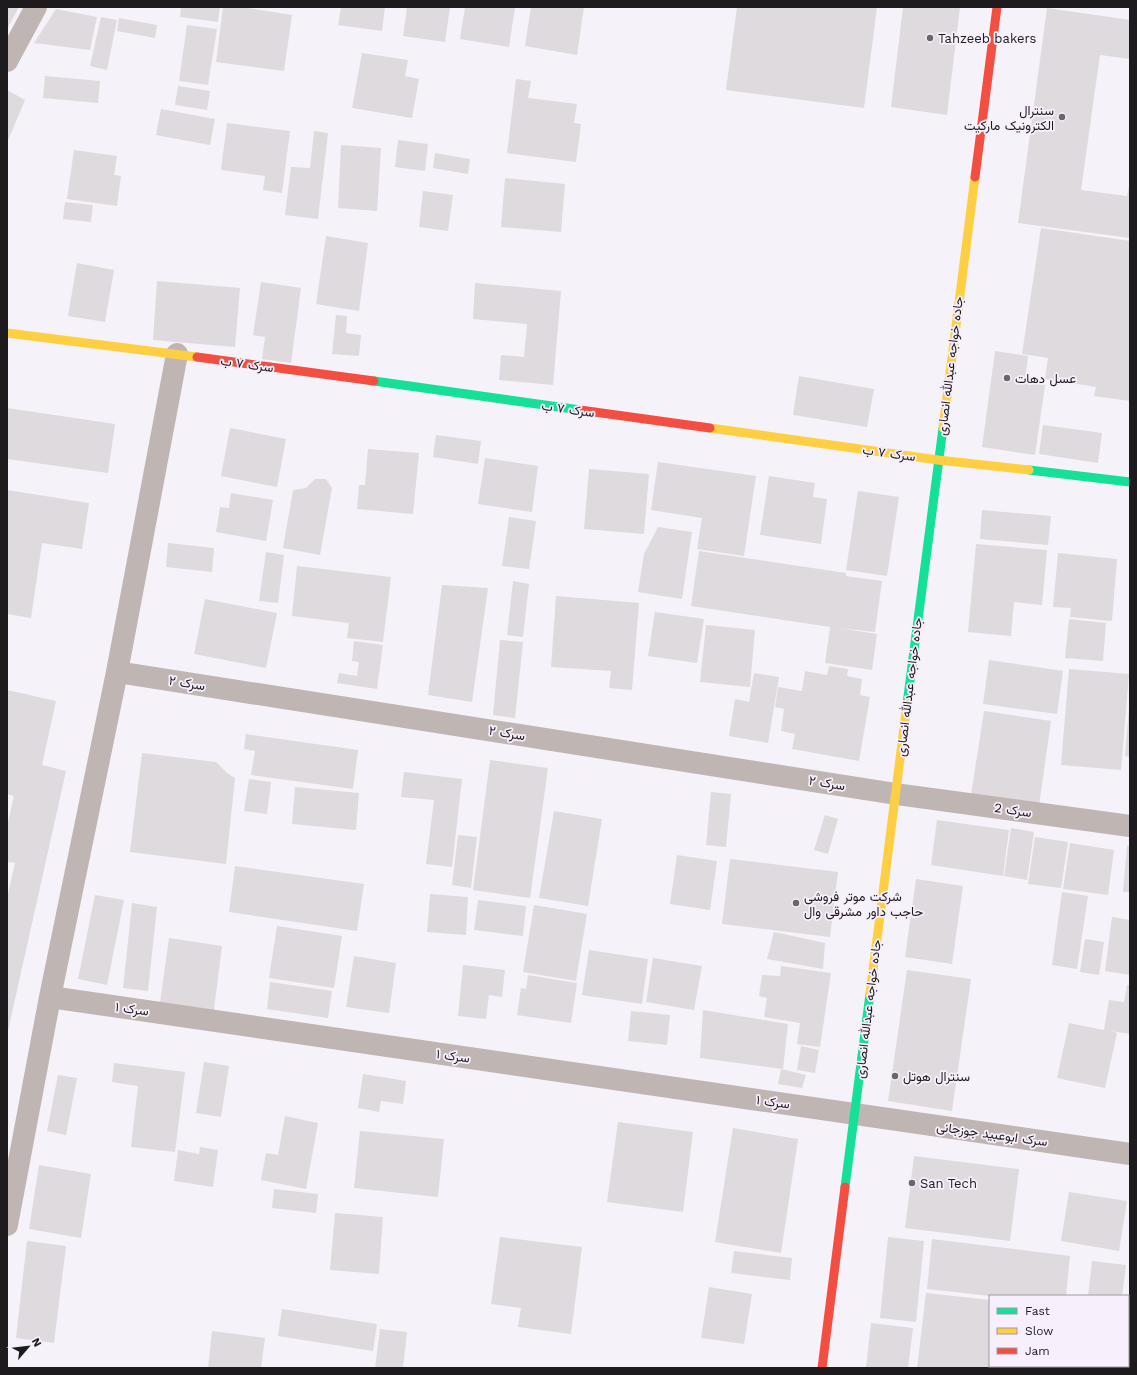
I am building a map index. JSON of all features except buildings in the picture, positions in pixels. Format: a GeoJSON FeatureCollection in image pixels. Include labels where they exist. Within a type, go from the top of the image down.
{"type":"FeatureCollection","features":[{"type":"Feature","properties":{"kind":"main road","name":"جاده خواجه عبدالله انصاری"},"geometry":{"type":"LineString","coordinates":[[822,1368],[997,7]]}},
{"type":"Feature","properties":{"kind":"main road","name":"سرک ۷ ب"},"geometry":{"type":"LineString","coordinates":[[7,333],[177,354],[938,460],[1130,482]]}},
{"type":"Feature","properties":{"kind":"street"},"geometry":{"type":"LineString","coordinates":[[7,61],[36,7]]}},
{"type":"Feature","properties":{"kind":"street"},"geometry":{"type":"LineString","coordinates":[[7,1225],[50,997],[117,672],[177,354]]}},
{"type":"Feature","properties":{"kind":"street","name":"سرک ۲"},"geometry":{"type":"LineString","coordinates":[[117,672],[896,794]]}},
{"type":"Feature","properties":{"kind":"street","name":"سرک 2"},"geometry":{"type":"LineString","coordinates":[[896,794],[1130,826]]}},
{"type":"Feature","properties":{"kind":"street","name":"سرک ۱"},"geometry":{"type":"LineString","coordinates":[[50,997],[855,1114]]}},
{"type":"Feature","properties":{"kind":"street","name":"سرک ابوعبید جوزجانی"},"geometry":{"type":"LineString","coordinates":[[855,1114],[1130,1154]]}},
{"type":"Feature","properties":{"kind":"traffic: fast"},"geometry":{"type":"LineString","coordinates":[[374,381],[580,410]]}},
{"type":"Feature","properties":{"kind":"traffic: fast"},"geometry":{"type":"LineString","coordinates":[[907,704],[943,428]]}},
{"type":"Feature","properties":{"kind":"traffic: fast"},"geometry":{"type":"LineString","coordinates":[[1029,470],[1130,482]]}},
{"type":"Feature","properties":{"kind":"traffic: fast"},"geometry":{"type":"LineString","coordinates":[[845,1187],[870,994]]}},
{"type":"Feature","properties":{"kind":"traffic: slow"},"geometry":{"type":"LineString","coordinates":[[943,428],[975,177]]}},
{"type":"Feature","properties":{"kind":"traffic: slow"},"geometry":{"type":"LineString","coordinates":[[7,333],[197,357]]}},
{"type":"Feature","properties":{"kind":"traffic: slow"},"geometry":{"type":"LineString","coordinates":[[710,428],[938,460],[1029,470]]}},
{"type":"Feature","properties":{"kind":"traffic: slow"},"geometry":{"type":"LineString","coordinates":[[870,994],[907,704]]}},
{"type":"Feature","properties":{"kind":"traffic: jam"},"geometry":{"type":"LineString","coordinates":[[975,177],[997,7]]}},
{"type":"Feature","properties":{"kind":"traffic: jam"},"geometry":{"type":"LineString","coordinates":[[197,357],[374,381]]}},
{"type":"Feature","properties":{"kind":"traffic: jam"},"geometry":{"type":"LineString","coordinates":[[580,410],[710,428]]}},
{"type":"Feature","properties":{"kind":"traffic: jam"},"geometry":{"type":"LineString","coordinates":[[822,1368],[845,1187]]}},
{"type":"Feature","properties":{"kind":"place","name":"Tahzeeb bakers"},"geometry":{"type":"Point","coordinates":[930,38]}},
{"type":"Feature","properties":{"kind":"place","name":"سنترال الکترونیک مارکیت"},"geometry":{"type":"Point","coordinates":[1062,117]}},
{"type":"Feature","properties":{"kind":"place","name":"عسل دهات"},"geometry":{"type":"Point","coordinates":[1007,378]}},
{"type":"Feature","properties":{"kind":"place","name":"شرکت موتر فروشی حاجب داور مشرقی وال"},"geometry":{"type":"Point","coordinates":[796,903]}},
{"type":"Feature","properties":{"kind":"place","name":"سنترال هوتل"},"geometry":{"type":"Point","coordinates":[895,1076]}},
{"type":"Feature","properties":{"kind":"place","name":"San Tech"},"geometry":{"type":"Point","coordinates":[912,1183]}}]}
